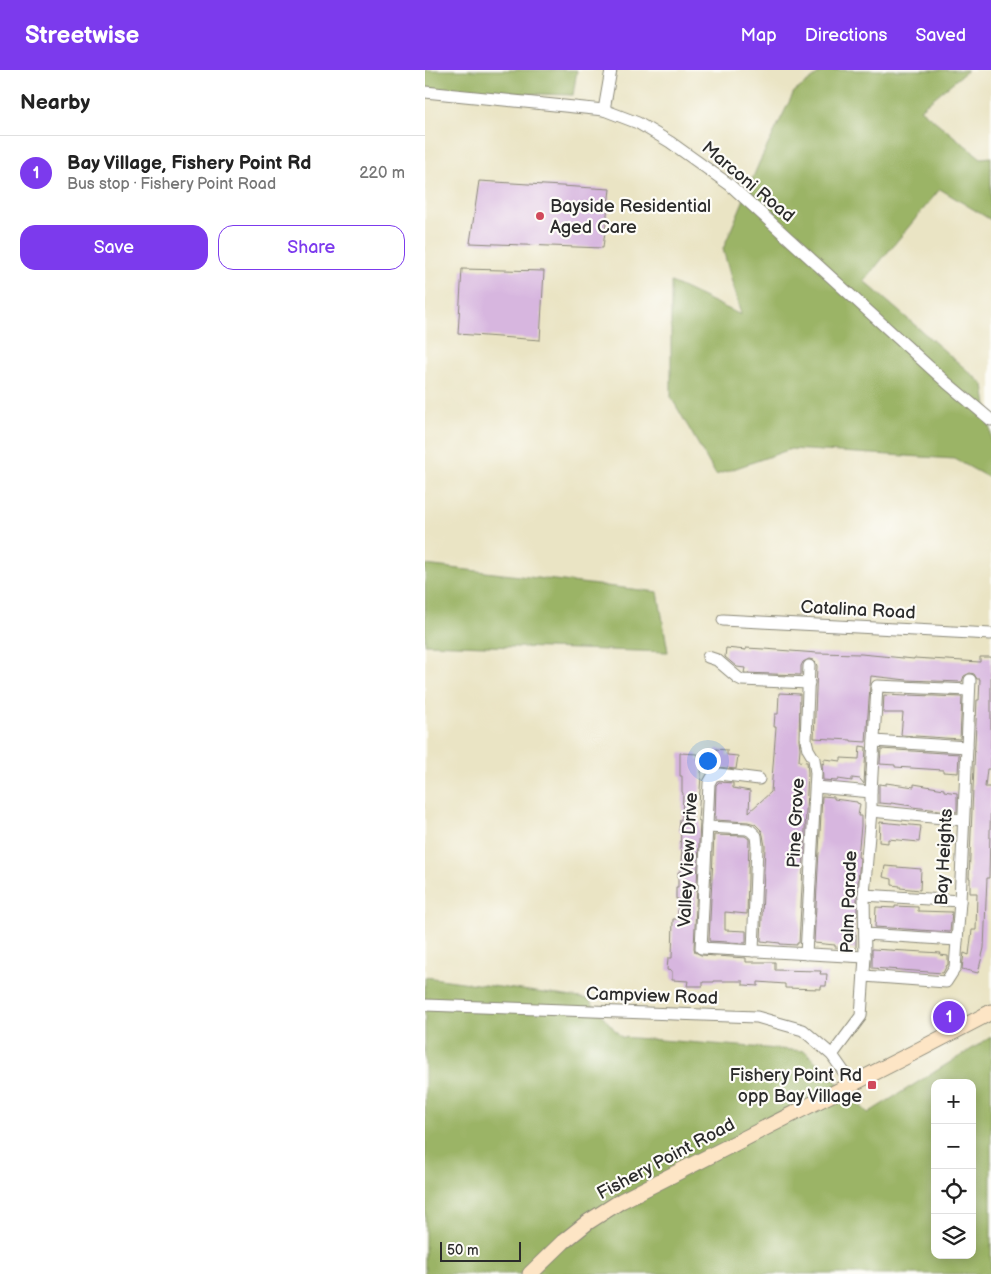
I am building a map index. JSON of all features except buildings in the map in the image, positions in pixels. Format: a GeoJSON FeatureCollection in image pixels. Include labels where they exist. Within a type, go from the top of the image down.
{"type":"FeatureCollection","features":[{"type":"Feature","properties":{"kind":"main road","name":"Fishery Point Road"},"geometry":{"type":"LineString","coordinates":[[529,1274],[569,1237],[588,1222],[621,1201],[991,1012]]}},
{"type":"Feature","properties":{"kind":"street"},"geometry":{"type":"LineString","coordinates":[[603,70],[604,110]]}},
{"type":"Feature","properties":{"kind":"street"},"geometry":{"type":"LineString","coordinates":[[604,110],[611,70]]}},
{"type":"Feature","properties":{"kind":"street","name":"Marconi Road"},"geometry":{"type":"LineString","coordinates":[[425,92],[604,110],[638,123],[670,142],[730,185],[947,383],[991,420]]}},
{"type":"Feature","properties":{"kind":"street","name":"Catalina Road"},"geometry":{"type":"LineString","coordinates":[[723,620],[991,634]]}},
{"type":"Feature","properties":{"kind":"street"},"geometry":{"type":"LineString","coordinates":[[708,657],[717,660],[742,680],[809,683]]}},
{"type":"Feature","properties":{"kind":"street","name":"Pine Grove"},"geometry":{"type":"LineString","coordinates":[[806,954],[816,788],[814,759],[808,749],[806,740],[809,666]]}},
{"type":"Feature","properties":{"kind":"street","name":"Palm Parade"},"geometry":{"type":"LineString","coordinates":[[832,1055],[861,1016],[865,957],[864,895],[871,811],[877,686],[970,685]]}},
{"type":"Feature","properties":{"kind":"street","name":"Bay Heights"},"geometry":{"type":"LineString","coordinates":[[864,976],[946,982],[955,968],[970,685]]}},
{"type":"Feature","properties":{"kind":"street"},"geometry":{"type":"LineString","coordinates":[[874,741],[967,747]]}},
{"type":"Feature","properties":{"kind":"street","name":"Valley View Drive"},"geometry":{"type":"LineString","coordinates":[[759,779],[719,774],[713,776],[709,783],[701,948],[865,957]]}},
{"type":"Feature","properties":{"kind":"street"},"geometry":{"type":"LineString","coordinates":[[816,788],[871,792]]}},
{"type":"Feature","properties":{"kind":"street"},"geometry":{"type":"LineString","coordinates":[[871,811],[963,820]]}},
{"type":"Feature","properties":{"kind":"street"},"geometry":{"type":"LineString","coordinates":[[707,826],[747,829],[754,832],[757,836],[753,951]]}},
{"type":"Feature","properties":{"kind":"street"},"geometry":{"type":"LineString","coordinates":[[864,895],[960,901]]}},
{"type":"Feature","properties":{"kind":"street"},"geometry":{"type":"LineString","coordinates":[[865,934],[957,940]]}},
{"type":"Feature","properties":{"kind":"street","name":"Campview Road"},"geometry":{"type":"LineString","coordinates":[[425,1005],[757,1017],[803,1030],[832,1055],[846,1075],[848,1086]]}},
{"type":"Feature","properties":{"kind":"green space"},"geometry":{"type":"Polygon","coordinates":[[[425,70],[577,70],[573,95],[425,91],[425,70]]]}},
{"type":"Feature","properties":{"kind":"green space"},"geometry":{"type":"Polygon","coordinates":[[[824,70],[968,70],[920,109],[981,158],[991,157],[991,220],[940,189],[864,281],[984,385],[991,434],[991,479],[955,459],[791,449],[716,475],[671,397],[671,282],[741,315],[723,249],[759,163],[794,92],[824,70]]]}},
{"type":"Feature","properties":{"kind":"green space"},"geometry":{"type":"Polygon","coordinates":[[[425,565],[658,592],[668,652],[425,644],[425,565]]]}},
{"type":"Feature","properties":{"kind":"green space"},"geometry":{"type":"Polygon","coordinates":[[[425,977],[588,999],[621,1037],[805,1051],[868,1113],[991,1037],[991,1274],[425,1274],[425,977]]]}},
{"type":"Feature","properties":{"kind":"place","name":"Bayside Residential Aged Care"},"geometry":{"type":"Point","coordinates":[540,216]}},
{"type":"Feature","properties":{"kind":"place","name":"Bay Village, Fishery Point Rd"},"geometry":{"type":"Point","coordinates":[949,1017]}},
{"type":"Feature","properties":{"kind":"place","name":"Fishery Point Rd opp Bay Village"},"geometry":{"type":"Point","coordinates":[872,1085]}}]}
